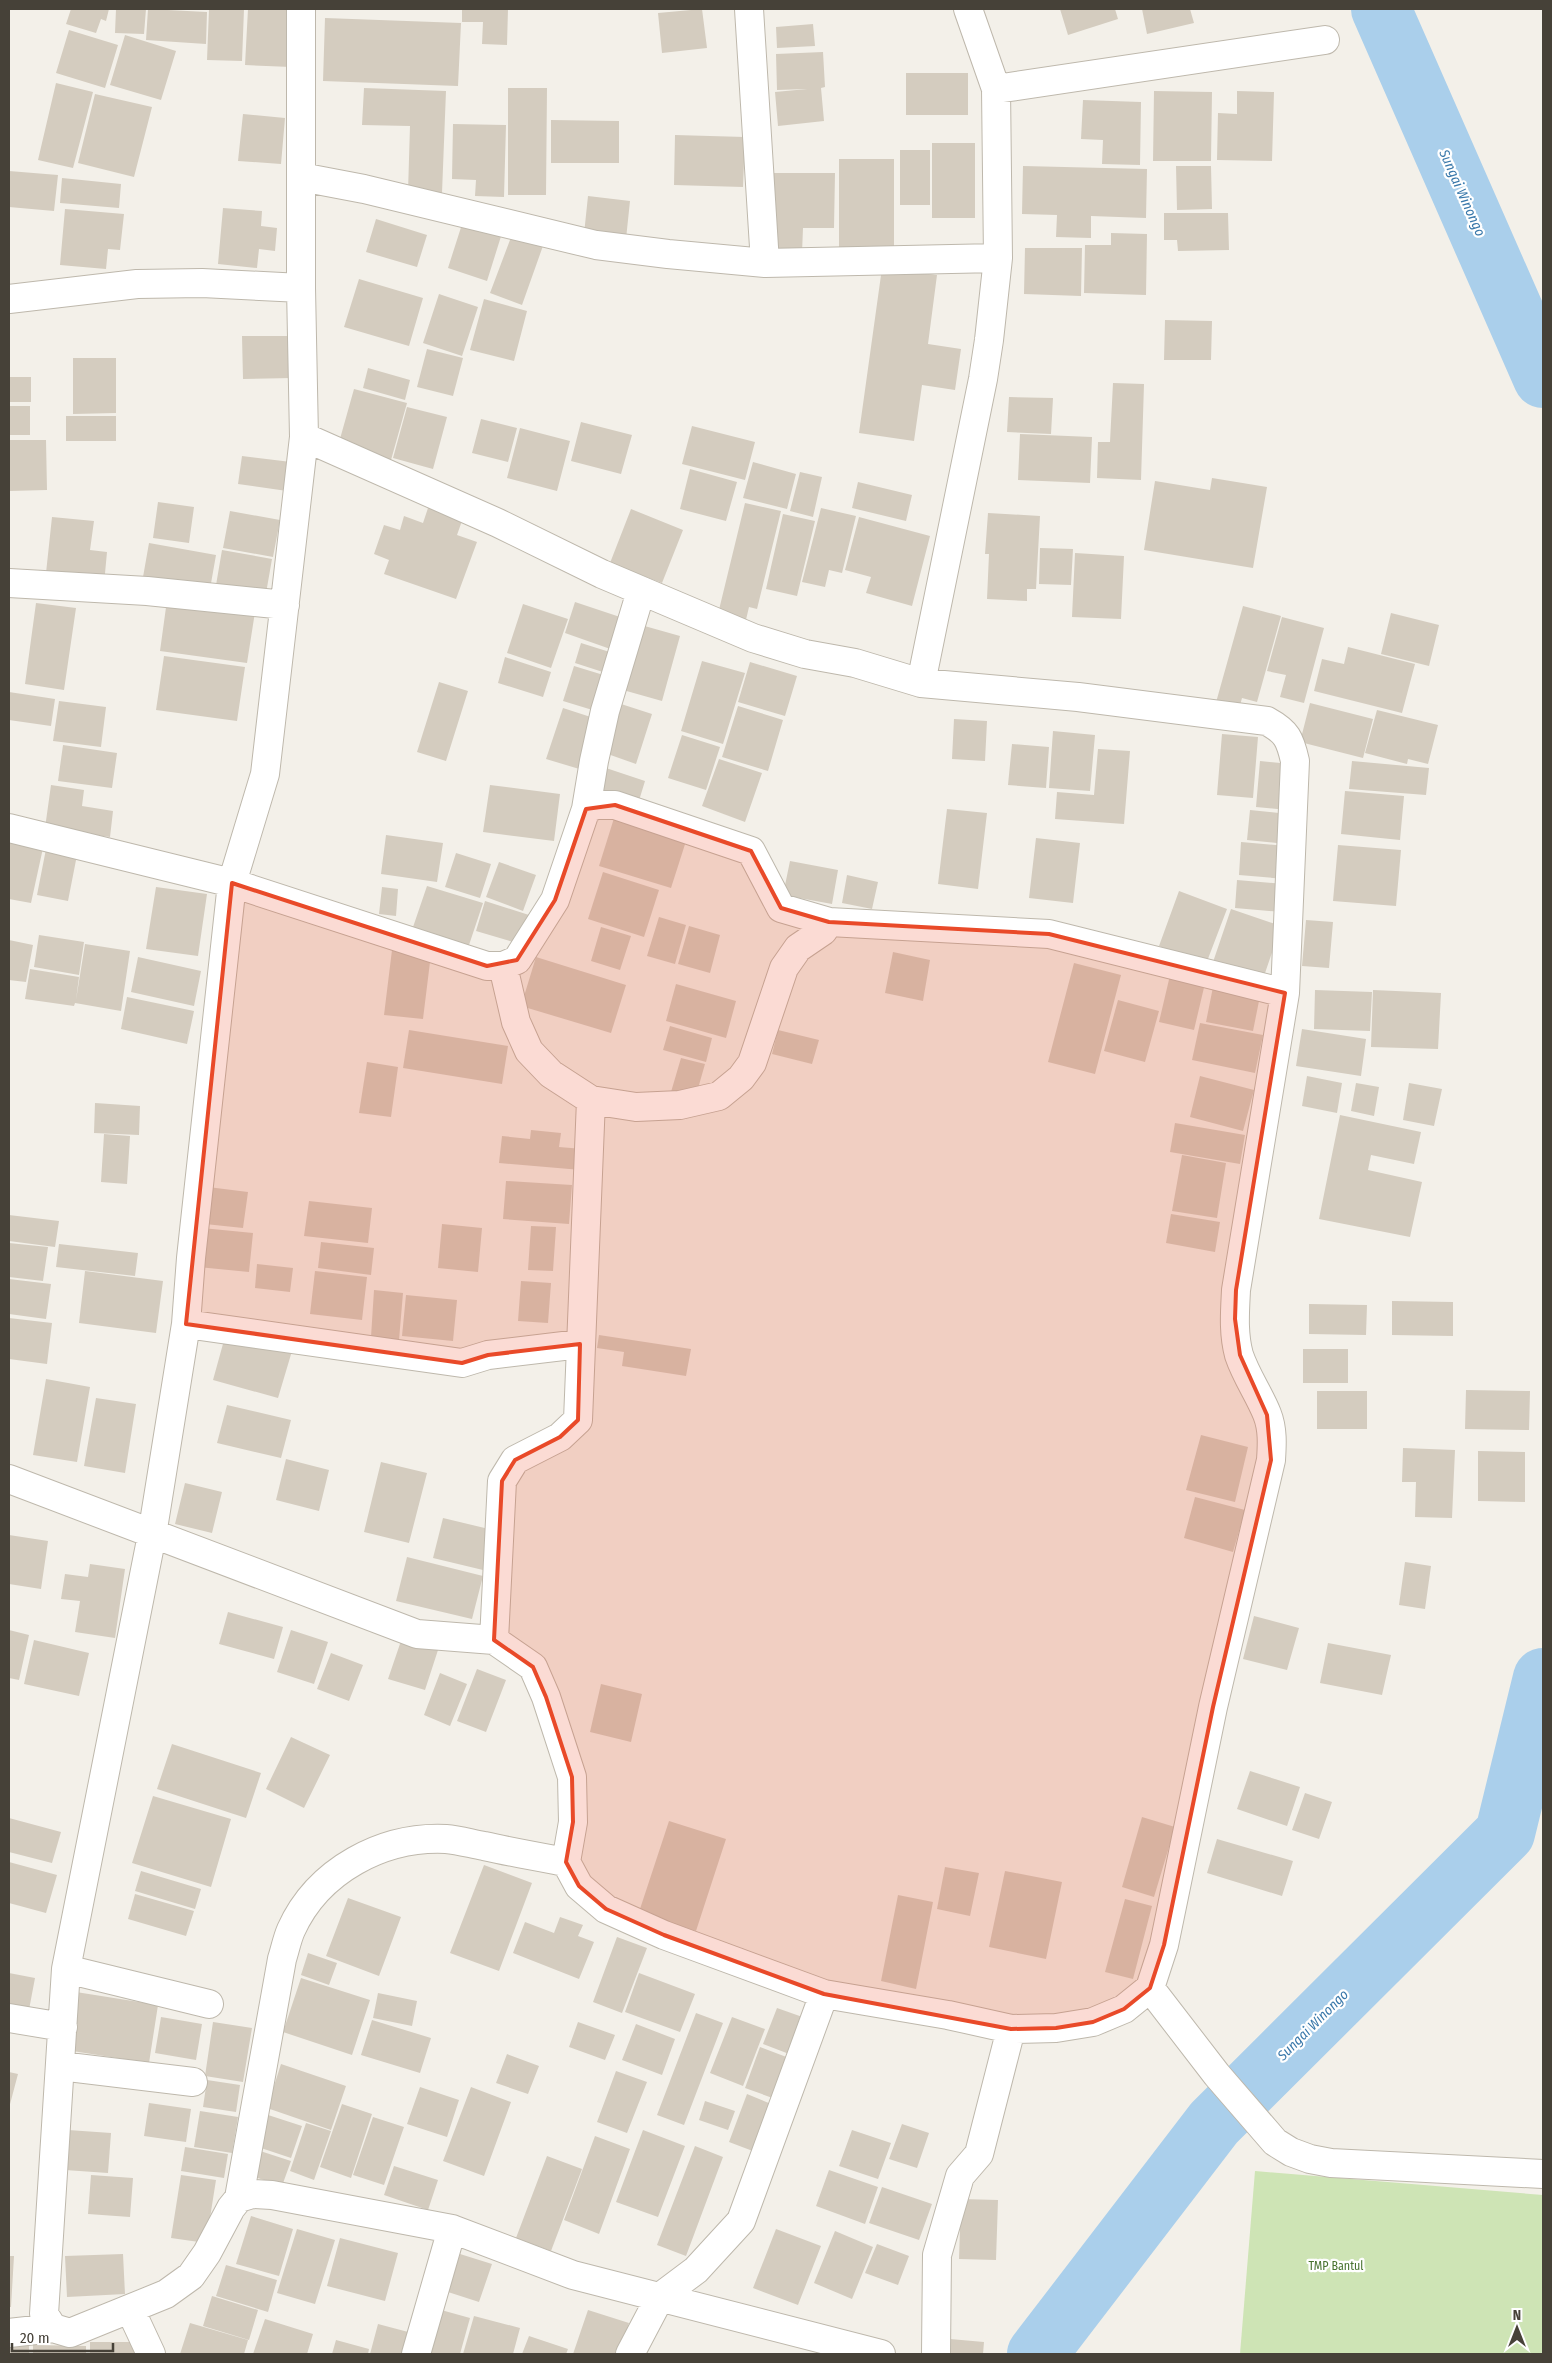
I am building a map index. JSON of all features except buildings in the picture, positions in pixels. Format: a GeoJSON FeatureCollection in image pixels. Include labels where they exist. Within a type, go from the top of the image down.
{"type":"FeatureCollection","features":[{"type":"Feature","properties":{"kind":"street"},"geometry":{"type":"LineString","coordinates":[[53,2328],[44,2314],[66,1969],[152,1534],[186,1324],[191,1258],[232,883],[265,774],[304,437],[301,288],[301,9]]}},
{"type":"Feature","properties":{"kind":"street"},"geometry":{"type":"LineString","coordinates":[[749,9],[764,263]]}},
{"type":"Feature","properties":{"kind":"street"},"geometry":{"type":"LineString","coordinates":[[921,683],[983,379],[998,258],[996,89],[968,9]]}},
{"type":"Feature","properties":{"kind":"street"},"geometry":{"type":"LineString","coordinates":[[996,89],[1325,40]]}},
{"type":"Feature","properties":{"kind":"street"},"geometry":{"type":"LineString","coordinates":[[301,177],[373,191],[596,245],[764,263],[998,258]]}},
{"type":"Feature","properties":{"kind":"street"},"geometry":{"type":"LineString","coordinates":[[9,299],[137,284],[202,283],[301,288]]}},
{"type":"Feature","properties":{"kind":"street"},"geometry":{"type":"LineString","coordinates":[[9,1479],[417,1634],[494,1640],[533,1667],[560,1736],[572,1777],[572,1822],[566,1862],[579,1886],[606,1909],[664,1935],[824,1994],[948,2015],[1011,2029],[1056,2028],[1092,2022],[1124,2009],[1150,1988],[1164,1945],[1213,1706],[1271,1460],[1271,1428],[1240,1355],[1236,1339],[1235,1318],[1236,1290],[1285,994],[1295,761],[1290,740],[1280,728],[1267,721],[1078,697],[921,683],[855,663],[804,654],[754,638],[641,591],[498,523],[304,437]]}},
{"type":"Feature","properties":{"kind":"street"},"geometry":{"type":"LineString","coordinates":[[9,583],[148,591],[284,605]]}},
{"type":"Feature","properties":{"kind":"street"},"geometry":{"type":"LineString","coordinates":[[9,828],[232,883],[487,966],[503,966],[517,960],[555,900],[586,809],[605,711],[641,591]]}},
{"type":"Feature","properties":{"kind":"street"},"geometry":{"type":"LineString","coordinates":[[586,809],[596,805],[615,805],[751,851],[781,908],[830,922],[1049,934],[1285,994]]}},
{"type":"Feature","properties":{"kind":"street"},"geometry":{"type":"LineString","coordinates":[[503,966],[516,1022],[529,1051],[552,1074],[591,1100],[645,1107],[680,1105],[719,1096],[741,1078],[752,1062],[784,968],[798,948],[823,931],[830,922]]}},
{"type":"Feature","properties":{"kind":"street"},"geometry":{"type":"LineString","coordinates":[[494,1640],[502,1481],[515,1460],[560,1436],[578,1420],[591,1100]]}},
{"type":"Feature","properties":{"kind":"street"},"geometry":{"type":"LineString","coordinates":[[186,1324],[462,1363],[488,1355],[580,1344]]}},
{"type":"Feature","properties":{"kind":"street"},"geometry":{"type":"LineString","coordinates":[[9,2333],[53,2328],[70,2333],[166,2294],[191,2276],[207,2253],[231,2208],[239,2198],[282,1959],[291,1930],[311,1898],[324,1884],[352,1861],[384,1847],[413,1841],[447,1839],[566,1862]]}},
{"type":"Feature","properties":{"kind":"street"},"geometry":{"type":"LineString","coordinates":[[66,1969],[209,2004]]}},
{"type":"Feature","properties":{"kind":"street"},"geometry":{"type":"LineString","coordinates":[[1150,1988],[1217,2075],[1275,2142],[1297,2154],[1331,2163],[1543,2174]]}},
{"type":"Feature","properties":{"kind":"street"},"geometry":{"type":"LineString","coordinates":[[630,2354],[660,2297],[696,2270],[741,2221],[824,1994]]}},
{"type":"Feature","properties":{"kind":"street"},"geometry":{"type":"LineString","coordinates":[[9,2018],[62,2026]]}},
{"type":"Feature","properties":{"kind":"street"},"geometry":{"type":"LineString","coordinates":[[936,2354],[937,2255],[960,2176],[979,2154],[1011,2029]]}},
{"type":"Feature","properties":{"kind":"street"},"geometry":{"type":"LineString","coordinates":[[60,2066],[193,2082]]}},
{"type":"Feature","properties":{"kind":"street"},"geometry":{"type":"LineString","coordinates":[[239,2198],[252,2194],[272,2195],[452,2229],[572,2275],[881,2354]]}},
{"type":"Feature","properties":{"kind":"street"},"geometry":{"type":"LineString","coordinates":[[416,2354],[452,2229]]}},
{"type":"Feature","properties":{"kind":"street"},"geometry":{"type":"LineString","coordinates":[[130,2309],[151,2354]]}},
{"type":"Feature","properties":{"kind":"highlighted area"},"geometry":{"type":"Polygon","coordinates":[[[615,805],[751,851],[781,908],[829,922],[1049,934],[1285,993],[1236,1290],[1235,1319],[1240,1355],[1267,1415],[1271,1460],[1213,1707],[1164,1945],[1150,1988],[1124,2009],[1093,2022],[1056,2028],[1011,2029],[824,1994],[664,1935],[606,1909],[579,1886],[566,1862],[573,1822],[572,1777],[546,1697],[533,1667],[494,1640],[502,1481],[515,1460],[560,1437],[578,1420],[580,1344],[488,1355],[462,1363],[186,1324],[232,883],[487,966],[517,960],[555,900],[586,809],[615,805]]]}},
{"type":"Feature","properties":{"kind":"green space","name":"TMP Bantul"},"geometry":{"type":"Polygon","coordinates":[[[1255,2171],[1543,2195],[1543,2354],[1240,2354],[1255,2171]]]}},
{"type":"Feature","properties":{"kind":"waterway","name":"Sungai Winongo"},"geometry":{"type":"LineString","coordinates":[[1381,9],[1543,378]]}},
{"type":"Feature","properties":{"kind":"waterway","name":"Sungai Winongo"},"geometry":{"type":"LineString","coordinates":[[1037,2354],[1214,2123],[1505,1833],[1543,1678]]}}]}
